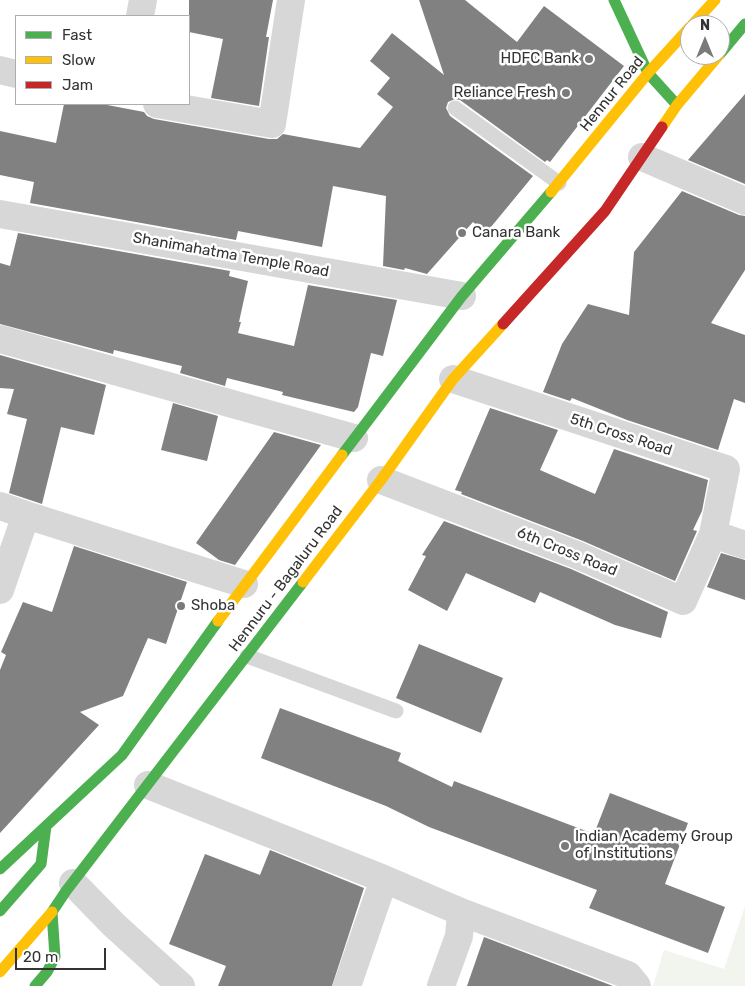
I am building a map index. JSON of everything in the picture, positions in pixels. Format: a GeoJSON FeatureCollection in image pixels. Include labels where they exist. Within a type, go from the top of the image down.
{"type":"FeatureCollection","features":[{"type":"Feature","properties":{"kind":"main road"},"geometry":{"type":"LineString","coordinates":[[614,0],[648,73],[678,106],[711,65]]}},
{"type":"Feature","properties":{"kind":"main road","name":"Hennur Road"},"geometry":{"type":"LineString","coordinates":[[701,15],[715,0]]}},
{"type":"Feature","properties":{"kind":"main road"},"geometry":{"type":"LineString","coordinates":[[730,43],[744,28]]}},
{"type":"Feature","properties":{"kind":"main road","name":"Hennur Road"},"geometry":{"type":"LineString","coordinates":[[559,183],[648,73],[680,38]]}},
{"type":"Feature","properties":{"kind":"main road","name":"Hennuru - Bagaluru Road"},"geometry":{"type":"LineString","coordinates":[[0,972],[52,912],[381,480],[453,380],[605,211],[678,106]]}},
{"type":"Feature","properties":{"kind":"main road","name":"Hennuru - Bagaluru Road"},"geometry":{"type":"LineString","coordinates":[[0,869],[122,756],[244,584],[462,296],[559,183]]}},
{"type":"Feature","properties":{"kind":"main road"},"geometry":{"type":"LineString","coordinates":[[0,911],[41,864],[46,826]]}},
{"type":"Feature","properties":{"kind":"main road"},"geometry":{"type":"LineString","coordinates":[[36,986],[56,957],[52,912]]}},
{"type":"Feature","properties":{"kind":"street"},"geometry":{"type":"LineString","coordinates":[[140,15],[143,0]]}},
{"type":"Feature","properties":{"kind":"street"},"geometry":{"type":"LineString","coordinates":[[162,105],[272,124],[291,0]]}},
{"type":"Feature","properties":{"kind":"street"},"geometry":{"type":"LineString","coordinates":[[0,70],[15,74]]}},
{"type":"Feature","properties":{"kind":"street"},"geometry":{"type":"LineString","coordinates":[[642,157],[745,201]]}},
{"type":"Feature","properties":{"kind":"street","name":"Shanimahatma Temple Road"},"geometry":{"type":"LineString","coordinates":[[0,214],[462,296]]}},
{"type":"Feature","properties":{"kind":"street"},"geometry":{"type":"LineString","coordinates":[[0,339],[354,438]]}},
{"type":"Feature","properties":{"kind":"street","name":"5th Cross Road"},"geometry":{"type":"LineString","coordinates":[[453,380],[726,469],[713,534]]}},
{"type":"Feature","properties":{"kind":"street","name":"6th Cross Road"},"geometry":{"type":"LineString","coordinates":[[381,480],[577,555],[683,601],[713,534]]}},
{"type":"Feature","properties":{"kind":"street"},"geometry":{"type":"LineString","coordinates":[[0,506],[244,584]]}},
{"type":"Feature","properties":{"kind":"street"},"geometry":{"type":"LineString","coordinates":[[0,590],[26,515]]}},
{"type":"Feature","properties":{"kind":"street"},"geometry":{"type":"LineString","coordinates":[[713,534],[745,545]]}},
{"type":"Feature","properties":{"kind":"street"},"geometry":{"type":"LineString","coordinates":[[148,785],[384,879],[461,912],[628,974],[637,986]]}},
{"type":"Feature","properties":{"kind":"street"},"geometry":{"type":"LineString","coordinates":[[347,986],[384,879]]}},
{"type":"Feature","properties":{"kind":"street"},"geometry":{"type":"LineString","coordinates":[[73,883],[181,986]]}},
{"type":"Feature","properties":{"kind":"street"},"geometry":{"type":"LineString","coordinates":[[441,986],[459,936],[461,912]]}},
{"type":"Feature","properties":{"kind":"lane"},"geometry":{"type":"LineString","coordinates":[[455,108],[559,183]]}},
{"type":"Feature","properties":{"kind":"lane"},"geometry":{"type":"LineString","coordinates":[[247,656],[396,711]]}},
{"type":"Feature","properties":{"kind":"shaded area"},"geometry":{"type":"Polygon","coordinates":[[[745,906],[745,986],[653,986],[664,950],[724,969],[745,906]]]}},
{"type":"Feature","properties":{"kind":"building"},"geometry":{"type":"Polygon","coordinates":[[[189,0],[273,0],[266,37],[269,37],[259,106],[211,98],[223,39],[190,32],[189,0]]]}},
{"type":"Feature","properties":{"kind":"building"},"geometry":{"type":"Polygon","coordinates":[[[419,0],[465,0],[517,42],[544,6],[624,66],[550,162],[547,160],[545,162],[460,100],[455,99],[448,102],[446,108],[450,116],[533,176],[486,233],[473,222],[427,274],[405,268],[404,270],[383,266],[386,196],[333,186],[322,247],[238,231],[236,240],[30,203],[34,182],[0,175],[0,131],[56,143],[64,105],[107,105],[144,112],[147,116],[154,119],[269,139],[277,139],[283,134],[360,148],[393,107],[377,94],[390,78],[370,61],[392,33],[444,75],[419,0]]]}},
{"type":"Feature","properties":{"kind":"building"},"geometry":{"type":"Polygon","coordinates":[[[745,94],[745,184],[688,160],[745,94]]]}},
{"type":"Feature","properties":{"kind":"building"},"geometry":{"type":"Polygon","coordinates":[[[682,191],[745,216],[745,270],[711,323],[745,335],[745,403],[734,399],[718,450],[627,420],[572,398],[570,401],[543,392],[562,344],[588,304],[629,315],[634,252],[682,191]]]}},
{"type":"Feature","properties":{"kind":"building"},"geometry":{"type":"Polygon","coordinates":[[[18,233],[230,271],[229,276],[248,281],[238,333],[294,346],[308,285],[397,300],[383,356],[371,353],[358,407],[354,412],[282,395],[283,392],[227,378],[225,386],[180,373],[182,366],[114,350],[113,354],[0,324],[0,263],[10,266],[18,233]]]}},
{"type":"Feature","properties":{"kind":"building"},"geometry":{"type":"Polygon","coordinates":[[[0,355],[106,385],[94,435],[61,427],[42,504],[9,493],[27,419],[7,414],[14,389],[0,388],[0,355]]]}},
{"type":"Feature","properties":{"kind":"building"},"geometry":{"type":"Polygon","coordinates":[[[173,403],[218,416],[207,461],[161,450],[173,403]]]}},
{"type":"Feature","properties":{"kind":"building"},"geometry":{"type":"Polygon","coordinates":[[[490,408],[558,430],[540,470],[595,494],[614,449],[708,480],[702,511],[693,530],[697,531],[675,581],[583,541],[455,490],[490,408]]]}},
{"type":"Feature","properties":{"kind":"building"},"geometry":{"type":"Polygon","coordinates":[[[274,432],[321,445],[235,565],[219,560],[196,543],[274,432]]]}},
{"type":"Feature","properties":{"kind":"building"},"geometry":{"type":"Polygon","coordinates":[[[444,521],[571,569],[668,612],[661,638],[615,625],[540,592],[535,603],[466,573],[447,611],[408,590],[426,556],[422,555],[444,521]]]}},
{"type":"Feature","properties":{"kind":"building"},"geometry":{"type":"Polygon","coordinates":[[[74,546],[187,582],[166,644],[148,638],[123,696],[80,712],[99,725],[0,833],[0,670],[6,655],[1,652],[23,602],[52,612],[74,546]]]}},
{"type":"Feature","properties":{"kind":"building"},"geometry":{"type":"Polygon","coordinates":[[[721,553],[745,560],[745,600],[707,587],[721,553]]]}},
{"type":"Feature","properties":{"kind":"building"},"geometry":{"type":"Polygon","coordinates":[[[419,644],[503,678],[481,733],[396,698],[419,644]]]}},
{"type":"Feature","properties":{"kind":"building"},"geometry":{"type":"Polygon","coordinates":[[[280,708],[401,753],[398,761],[452,787],[454,781],[594,834],[610,793],[688,823],[665,884],[725,907],[708,953],[589,908],[597,890],[429,827],[386,806],[261,758],[280,708]]]}},
{"type":"Feature","properties":{"kind":"building"},"geometry":{"type":"Polygon","coordinates":[[[270,850],[364,888],[332,986],[218,986],[226,966],[169,944],[205,854],[260,875],[270,850]]]}},
{"type":"Feature","properties":{"kind":"building"},"geometry":{"type":"Polygon","coordinates":[[[484,937],[613,986],[467,986],[484,937]]]}},
{"type":"Feature","properties":{"kind":"traffic: fast"},"geometry":{"type":"LineString","coordinates":[[614,0],[648,73],[677,105]]}},
{"type":"Feature","properties":{"kind":"traffic: fast"},"geometry":{"type":"LineString","coordinates":[[730,42],[745,24]]}},
{"type":"Feature","properties":{"kind":"traffic: fast"},"geometry":{"type":"LineString","coordinates":[[342,455],[462,296],[551,192]]}},
{"type":"Feature","properties":{"kind":"traffic: fast"},"geometry":{"type":"LineString","coordinates":[[35,986],[47,972],[55,957],[52,912],[66,891],[303,582]]}},
{"type":"Feature","properties":{"kind":"traffic: fast"},"geometry":{"type":"LineString","coordinates":[[0,869],[122,755],[218,621]]}},
{"type":"Feature","properties":{"kind":"traffic: fast"},"geometry":{"type":"LineString","coordinates":[[0,911],[41,864],[46,826]]}},
{"type":"Feature","properties":{"kind":"traffic: slow"},"geometry":{"type":"LineString","coordinates":[[701,15],[715,0]]}},
{"type":"Feature","properties":{"kind":"traffic: slow"},"geometry":{"type":"LineString","coordinates":[[551,192],[648,73],[680,38]]}},
{"type":"Feature","properties":{"kind":"traffic: slow"},"geometry":{"type":"LineString","coordinates":[[662,127],[677,105],[711,65]]}},
{"type":"Feature","properties":{"kind":"traffic: slow"},"geometry":{"type":"LineString","coordinates":[[303,582],[381,480],[453,379],[503,324]]}},
{"type":"Feature","properties":{"kind":"traffic: slow"},"geometry":{"type":"LineString","coordinates":[[218,621],[342,455]]}},
{"type":"Feature","properties":{"kind":"traffic: slow"},"geometry":{"type":"LineString","coordinates":[[0,972],[52,912]]}},
{"type":"Feature","properties":{"kind":"traffic: jam"},"geometry":{"type":"LineString","coordinates":[[503,324],[605,211],[662,127]]}},
{"type":"Feature","properties":{"kind":"place","name":"HDFC Bank"},"geometry":{"type":"Point","coordinates":[589,59]}},
{"type":"Feature","properties":{"kind":"place","name":"Reliance Fresh"},"geometry":{"type":"Point","coordinates":[566,93]}},
{"type":"Feature","properties":{"kind":"place","name":"Canara Bank"},"geometry":{"type":"Point","coordinates":[462,233]}},
{"type":"Feature","properties":{"kind":"place","name":"Shoba"},"geometry":{"type":"Point","coordinates":[181,606]}},
{"type":"Feature","properties":{"kind":"place","name":"Indian Academy Group of Institutions"},"geometry":{"type":"Point","coordinates":[565,846]}}]}
